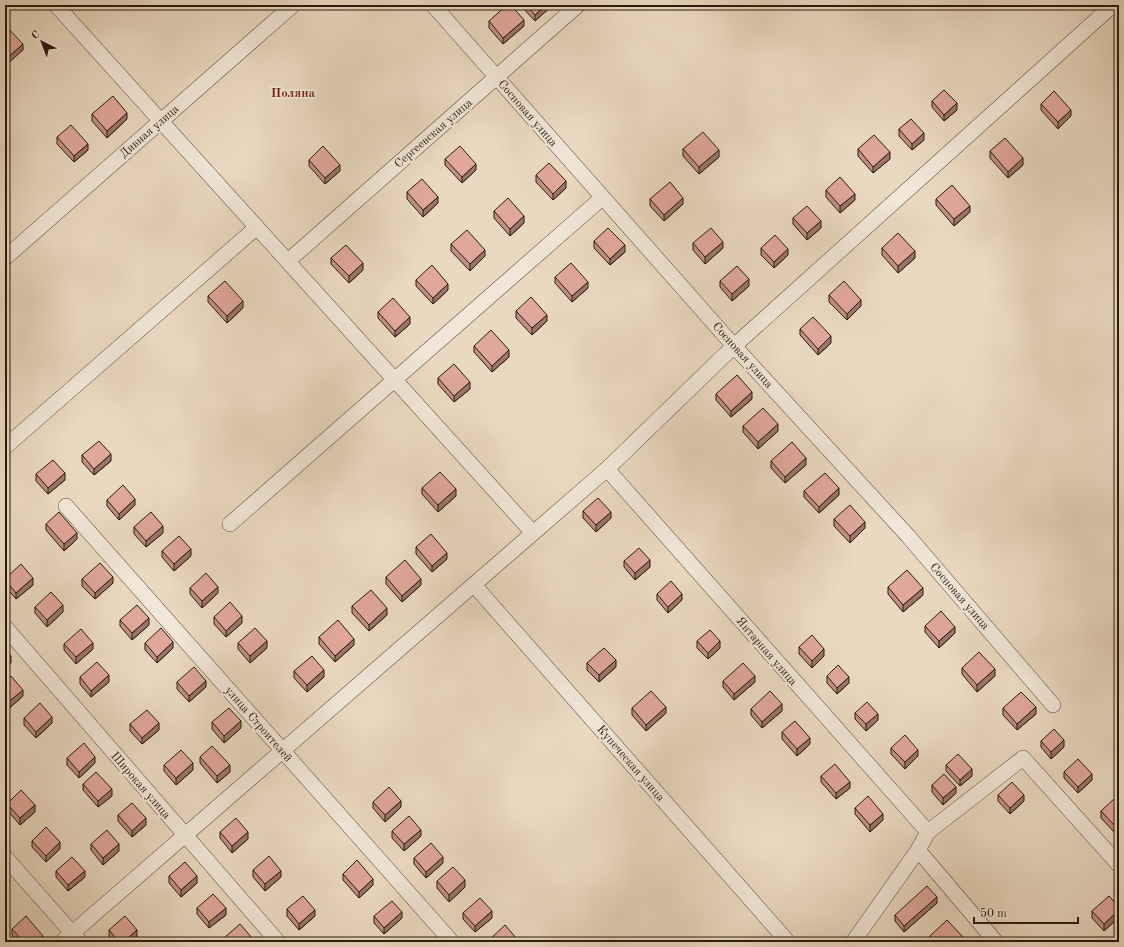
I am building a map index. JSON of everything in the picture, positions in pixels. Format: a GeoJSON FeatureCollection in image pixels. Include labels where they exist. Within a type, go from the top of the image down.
{"type":"FeatureCollection","features":[{"type":"Feature","properties":{"kind":"street"},"geometry":{"type":"LineString","coordinates":[[56,5],[533,533]]}},
{"type":"Feature","properties":{"kind":"street","name":"Дивная улица"},"geometry":{"type":"LineString","coordinates":[[5,258],[160,120],[293,5]]}},
{"type":"Feature","properties":{"kind":"street","name":"Сосновая улица"},"geometry":{"type":"LineString","coordinates":[[433,5],[734,346],[908,536],[1053,705]]}},
{"type":"Feature","properties":{"kind":"street","name":"Сергеевская улица"},"geometry":{"type":"LineString","coordinates":[[288,261],[578,5]]}},
{"type":"Feature","properties":{"kind":"street"},"geometry":{"type":"LineString","coordinates":[[5,857],[71,939],[184,834],[283,751],[607,469],[734,346],[1113,5]]}},
{"type":"Feature","properties":{"kind":"street"},"geometry":{"type":"LineString","coordinates":[[230,524],[602,198]]}},
{"type":"Feature","properties":{"kind":"street"},"geometry":{"type":"LineString","coordinates":[[5,447],[257,227]]}},
{"type":"Feature","properties":{"kind":"street","name":"Янтарная улица"},"geometry":{"type":"LineString","coordinates":[[607,469],[928,832]]}},
{"type":"Feature","properties":{"kind":"street","name":"улица Строителей"},"geometry":{"type":"LineString","coordinates":[[66,506],[452,942]]}},
{"type":"Feature","properties":{"kind":"street","name":"Купеческая улица"},"geometry":{"type":"LineString","coordinates":[[474,585],[788,942]]}},
{"type":"Feature","properties":{"kind":"street","name":"Широкая улица"},"geometry":{"type":"LineString","coordinates":[[5,627],[278,942]]}},
{"type":"Feature","properties":{"kind":"street"},"geometry":{"type":"LineString","coordinates":[[853,942],[918,850],[928,832],[1023,758],[1119,865]]}},
{"type":"Feature","properties":{"kind":"street"},"geometry":{"type":"LineString","coordinates":[[918,850],[996,942]]}},
{"type":"Feature","properties":{"kind":"building"},"geometry":{"type":"Polygon","coordinates":[[[507,5],[511,5],[524,20],[503,38],[489,21],[507,5]]]}},
{"type":"Feature","properties":{"kind":"building"},"geometry":{"type":"Polygon","coordinates":[[[526,5],[546,5],[535,15],[526,5]]]}},
{"type":"Feature","properties":{"kind":"building"},"geometry":{"type":"Polygon","coordinates":[[[5,25],[23,44],[5,60],[5,25]]]}},
{"type":"Feature","properties":{"kind":"building"},"geometry":{"type":"Polygon","coordinates":[[[944,90],[957,103],[944,115],[932,101],[944,90]]]}},
{"type":"Feature","properties":{"kind":"building"},"geometry":{"type":"Polygon","coordinates":[[[1054,91],[1071,110],[1058,122],[1041,104],[1054,91]]]}},
{"type":"Feature","properties":{"kind":"building"},"geometry":{"type":"Polygon","coordinates":[[[113,96],[127,113],[107,131],[92,114],[113,96]]]}},
{"type":"Feature","properties":{"kind":"building"},"geometry":{"type":"Polygon","coordinates":[[[911,119],[924,133],[912,144],[899,129],[911,119]]]}},
{"type":"Feature","properties":{"kind":"building"},"geometry":{"type":"Polygon","coordinates":[[[71,125],[88,144],[74,156],[57,137],[71,125]]]}},
{"type":"Feature","properties":{"kind":"building"},"geometry":{"type":"Polygon","coordinates":[[[703,132],[719,150],[699,167],[683,149],[703,132]]]}},
{"type":"Feature","properties":{"kind":"building"},"geometry":{"type":"Polygon","coordinates":[[[874,135],[890,152],[873,167],[858,149],[874,135]]]}},
{"type":"Feature","properties":{"kind":"building"},"geometry":{"type":"Polygon","coordinates":[[[1005,138],[1023,158],[1008,172],[990,151],[1005,138]]]}},
{"type":"Feature","properties":{"kind":"building"},"geometry":{"type":"Polygon","coordinates":[[[323,146],[340,165],[325,178],[309,160],[323,146]]]}},
{"type":"Feature","properties":{"kind":"building"},"geometry":{"type":"Polygon","coordinates":[[[460,146],[476,164],[462,177],[445,159],[460,146]]]}},
{"type":"Feature","properties":{"kind":"building"},"geometry":{"type":"Polygon","coordinates":[[[549,163],[566,181],[553,194],[536,175],[549,163]]]}},
{"type":"Feature","properties":{"kind":"building"},"geometry":{"type":"Polygon","coordinates":[[[840,177],[855,194],[840,206],[826,190],[840,177]]]}},
{"type":"Feature","properties":{"kind":"building"},"geometry":{"type":"Polygon","coordinates":[[[422,179],[438,197],[423,210],[407,192],[422,179]]]}},
{"type":"Feature","properties":{"kind":"building"},"geometry":{"type":"Polygon","coordinates":[[[670,182],[683,198],[664,215],[650,199],[670,182]]]}},
{"type":"Feature","properties":{"kind":"building"},"geometry":{"type":"Polygon","coordinates":[[[952,185],[970,206],[954,219],[936,199],[952,185]]]}},
{"type":"Feature","properties":{"kind":"building"},"geometry":{"type":"Polygon","coordinates":[[[508,198],[524,216],[510,229],[494,211],[508,198]]]}},
{"type":"Feature","properties":{"kind":"building"},"geometry":{"type":"Polygon","coordinates":[[[807,206],[821,221],[807,233],[793,218],[807,206]]]}},
{"type":"Feature","properties":{"kind":"building"},"geometry":{"type":"Polygon","coordinates":[[[608,228],[625,245],[610,259],[594,241],[608,228]]]}},
{"type":"Feature","properties":{"kind":"building"},"geometry":{"type":"Polygon","coordinates":[[[711,228],[723,242],[705,257],[693,243],[711,228]]]}},
{"type":"Feature","properties":{"kind":"building"},"geometry":{"type":"Polygon","coordinates":[[[467,230],[485,250],[470,264],[451,244],[467,230]]]}},
{"type":"Feature","properties":{"kind":"building"},"geometry":{"type":"Polygon","coordinates":[[[898,233],[915,251],[898,266],[882,248],[898,233]]]}},
{"type":"Feature","properties":{"kind":"building"},"geometry":{"type":"Polygon","coordinates":[[[775,235],[788,249],[774,262],[761,248],[775,235]]]}},
{"type":"Feature","properties":{"kind":"building"},"geometry":{"type":"Polygon","coordinates":[[[346,245],[363,263],[349,276],[331,258],[346,245]]]}},
{"type":"Feature","properties":{"kind":"building"},"geometry":{"type":"Polygon","coordinates":[[[571,263],[588,282],[572,296],[555,277],[571,263]]]}},
{"type":"Feature","properties":{"kind":"building"},"geometry":{"type":"Polygon","coordinates":[[[432,265],[448,284],[433,298],[416,280],[432,265]]]}},
{"type":"Feature","properties":{"kind":"building"},"geometry":{"type":"Polygon","coordinates":[[[737,266],[749,279],[732,294],[720,281],[737,266]]]}},
{"type":"Feature","properties":{"kind":"building"},"geometry":{"type":"Polygon","coordinates":[[[225,281],[243,301],[227,316],[208,296],[225,281]]]}},
{"type":"Feature","properties":{"kind":"building"},"geometry":{"type":"Polygon","coordinates":[[[844,281],[861,300],[847,314],[829,295],[844,281]]]}},
{"type":"Feature","properties":{"kind":"building"},"geometry":{"type":"Polygon","coordinates":[[[531,297],[547,315],[532,328],[516,311],[531,297]]]}},
{"type":"Feature","properties":{"kind":"building"},"geometry":{"type":"Polygon","coordinates":[[[393,298],[410,317],[395,331],[378,312],[393,298]]]}},
{"type":"Feature","properties":{"kind":"building"},"geometry":{"type":"Polygon","coordinates":[[[813,317],[831,336],[818,349],[800,329],[813,317]]]}},
{"type":"Feature","properties":{"kind":"building"},"geometry":{"type":"Polygon","coordinates":[[[491,330],[509,350],[492,366],[474,346],[491,330]]]}},
{"type":"Feature","properties":{"kind":"building"},"geometry":{"type":"Polygon","coordinates":[[[454,364],[470,382],[454,396],[438,378],[454,364]]]}},
{"type":"Feature","properties":{"kind":"building"},"geometry":{"type":"Polygon","coordinates":[[[737,375],[752,392],[731,411],[716,394],[737,375]]]}},
{"type":"Feature","properties":{"kind":"building"},"geometry":{"type":"Polygon","coordinates":[[[763,408],[778,424],[758,442],[743,426],[763,408]]]}},
{"type":"Feature","properties":{"kind":"building"},"geometry":{"type":"Polygon","coordinates":[[[99,441],[111,454],[94,469],[82,455],[99,441]]]}},
{"type":"Feature","properties":{"kind":"building"},"geometry":{"type":"Polygon","coordinates":[[[792,442],[806,458],[785,477],[771,461],[792,442]]]}},
{"type":"Feature","properties":{"kind":"building"},"geometry":{"type":"Polygon","coordinates":[[[53,460],[65,473],[48,488],[36,474],[53,460]]]}},
{"type":"Feature","properties":{"kind":"building"},"geometry":{"type":"Polygon","coordinates":[[[440,472],[456,489],[438,505],[422,488],[440,472]]]}},
{"type":"Feature","properties":{"kind":"building"},"geometry":{"type":"Polygon","coordinates":[[[825,473],[839,488],[819,507],[804,491],[825,473]]]}},
{"type":"Feature","properties":{"kind":"building"},"geometry":{"type":"Polygon","coordinates":[[[123,485],[135,499],[119,514],[107,500],[123,485]]]}},
{"type":"Feature","properties":{"kind":"building"},"geometry":{"type":"Polygon","coordinates":[[[598,498],[611,512],[596,525],[583,511],[598,498]]]}},
{"type":"Feature","properties":{"kind":"building"},"geometry":{"type":"Polygon","coordinates":[[[850,505],[865,522],[850,536],[834,519],[850,505]]]}},
{"type":"Feature","properties":{"kind":"building"},"geometry":{"type":"Polygon","coordinates":[[[59,512],[77,533],[64,544],[46,524],[59,512]]]}},
{"type":"Feature","properties":{"kind":"building"},"geometry":{"type":"Polygon","coordinates":[[[151,512],[163,526],[146,541],[134,527],[151,512]]]}},
{"type":"Feature","properties":{"kind":"building"},"geometry":{"type":"Polygon","coordinates":[[[431,534],[447,553],[432,566],[416,547],[431,534]]]}},
{"type":"Feature","properties":{"kind":"building"},"geometry":{"type":"Polygon","coordinates":[[[179,536],[191,549],[174,564],[162,551],[179,536]]]}},
{"type":"Feature","properties":{"kind":"building"},"geometry":{"type":"Polygon","coordinates":[[[639,548],[650,560],[635,573],[624,561],[639,548]]]}},
{"type":"Feature","properties":{"kind":"building"},"geometry":{"type":"Polygon","coordinates":[[[405,560],[421,579],[402,596],[386,577],[405,560]]]}},
{"type":"Feature","properties":{"kind":"building"},"geometry":{"type":"Polygon","coordinates":[[[100,563],[113,577],[95,593],[82,579],[100,563]]]}},
{"type":"Feature","properties":{"kind":"building"},"geometry":{"type":"Polygon","coordinates":[[[21,564],[33,578],[16,593],[5,579],[21,564]]]}},
{"type":"Feature","properties":{"kind":"building"},"geometry":{"type":"Polygon","coordinates":[[[907,570],[923,588],[903,605],[888,587],[907,570]]]}},
{"type":"Feature","properties":{"kind":"building"},"geometry":{"type":"Polygon","coordinates":[[[206,573],[218,587],[202,601],[190,588],[206,573]]]}},
{"type":"Feature","properties":{"kind":"building"},"geometry":{"type":"Polygon","coordinates":[[[671,581],[682,594],[668,607],[657,594],[671,581]]]}},
{"type":"Feature","properties":{"kind":"building"},"geometry":{"type":"Polygon","coordinates":[[[371,590],[387,608],[369,625],[352,606],[371,590]]]}},
{"type":"Feature","properties":{"kind":"building"},"geometry":{"type":"Polygon","coordinates":[[[51,592],[63,605],[47,620],[35,607],[51,592]]]}},
{"type":"Feature","properties":{"kind":"building"},"geometry":{"type":"Polygon","coordinates":[[[230,602],[242,616],[226,631],[214,617],[230,602]]]}},
{"type":"Feature","properties":{"kind":"building"},"geometry":{"type":"Polygon","coordinates":[[[137,605],[149,618],[132,633],[120,620],[137,605]]]}},
{"type":"Feature","properties":{"kind":"building"},"geometry":{"type":"Polygon","coordinates":[[[941,611],[955,627],[939,641],[925,626],[941,611]]]}},
{"type":"Feature","properties":{"kind":"building"},"geometry":{"type":"Polygon","coordinates":[[[338,620],[354,639],[335,656],[319,637],[338,620]]]}},
{"type":"Feature","properties":{"kind":"building"},"geometry":{"type":"Polygon","coordinates":[[[161,628],[173,642],[157,657],[145,643],[161,628]]]}},
{"type":"Feature","properties":{"kind":"building"},"geometry":{"type":"Polygon","coordinates":[[[255,628],[267,641],[250,656],[238,643],[255,628]]]}},
{"type":"Feature","properties":{"kind":"building"},"geometry":{"type":"Polygon","coordinates":[[[81,629],[93,643],[76,657],[64,644],[81,629]]]}},
{"type":"Feature","properties":{"kind":"building"},"geometry":{"type":"Polygon","coordinates":[[[710,630],[720,641],[708,653],[697,641],[710,630]]]}},
{"type":"Feature","properties":{"kind":"building"},"geometry":{"type":"Polygon","coordinates":[[[812,635],[824,649],[812,661],[799,647],[812,635]]]}},
{"type":"Feature","properties":{"kind":"building"},"geometry":{"type":"Polygon","coordinates":[[[604,648],[616,660],[599,675],[587,663],[604,648]]]}},
{"type":"Feature","properties":{"kind":"building"},"geometry":{"type":"Polygon","coordinates":[[[5,649],[11,656],[5,661],[5,649]]]}},
{"type":"Feature","properties":{"kind":"building"},"geometry":{"type":"Polygon","coordinates":[[[979,652],[995,669],[977,685],[962,668],[979,652]]]}},
{"type":"Feature","properties":{"kind":"building"},"geometry":{"type":"Polygon","coordinates":[[[312,656],[324,670],[307,685],[294,671],[312,656]]]}},
{"type":"Feature","properties":{"kind":"building"},"geometry":{"type":"Polygon","coordinates":[[[97,662],[109,675],[91,691],[80,677],[97,662]]]}},
{"type":"Feature","properties":{"kind":"building"},"geometry":{"type":"Polygon","coordinates":[[[743,663],[755,676],[734,694],[723,681],[743,663]]]}},
{"type":"Feature","properties":{"kind":"building"},"geometry":{"type":"Polygon","coordinates":[[[838,665],[849,677],[837,688],[827,676],[838,665]]]}},
{"type":"Feature","properties":{"kind":"building"},"geometry":{"type":"Polygon","coordinates":[[[194,667],[206,681],[189,696],[177,682],[194,667]]]}},
{"type":"Feature","properties":{"kind":"building"},"geometry":{"type":"Polygon","coordinates":[[[11,676],[23,690],[6,704],[5,681],[11,676]]]}},
{"type":"Feature","properties":{"kind":"building"},"geometry":{"type":"Polygon","coordinates":[[[651,691],[666,707],[646,725],[632,708],[651,691]]]}},
{"type":"Feature","properties":{"kind":"building"},"geometry":{"type":"Polygon","coordinates":[[[770,691],[782,704],[762,722],[751,709],[770,691]]]}},
{"type":"Feature","properties":{"kind":"building"},"geometry":{"type":"Polygon","coordinates":[[[1021,692],[1036,707],[1017,724],[1003,708],[1021,692]]]}},
{"type":"Feature","properties":{"kind":"building"},"geometry":{"type":"Polygon","coordinates":[[[867,702],[878,714],[866,724],[855,713],[867,702]]]}},
{"type":"Feature","properties":{"kind":"building"},"geometry":{"type":"Polygon","coordinates":[[[40,703],[52,717],[36,732],[24,718],[40,703]]]}},
{"type":"Feature","properties":{"kind":"building"},"geometry":{"type":"Polygon","coordinates":[[[229,708],[241,721],[224,736],[212,722],[229,708]]]}},
{"type":"Feature","properties":{"kind":"building"},"geometry":{"type":"Polygon","coordinates":[[[147,710],[159,723],[142,738],[130,724],[147,710]]]}},
{"type":"Feature","properties":{"kind":"building"},"geometry":{"type":"Polygon","coordinates":[[[795,721],[810,738],[797,749],[782,732],[795,721]]]}},
{"type":"Feature","properties":{"kind":"building"},"geometry":{"type":"Polygon","coordinates":[[[1054,729],[1064,740],[1051,752],[1041,741],[1054,729]]]}},
{"type":"Feature","properties":{"kind":"building"},"geometry":{"type":"Polygon","coordinates":[[[905,735],[918,750],[905,762],[891,748],[905,735]]]}},
{"type":"Feature","properties":{"kind":"building"},"geometry":{"type":"Polygon","coordinates":[[[84,743],[95,757],[79,772],[67,758],[84,743]]]}},
{"type":"Feature","properties":{"kind":"building"},"geometry":{"type":"Polygon","coordinates":[[[212,746],[230,765],[217,776],[200,757],[212,746]]]}},
{"type":"Feature","properties":{"kind":"building"},"geometry":{"type":"Polygon","coordinates":[[[181,750],[193,763],[176,778],[164,765],[181,750]]]}},
{"type":"Feature","properties":{"kind":"building"},"geometry":{"type":"Polygon","coordinates":[[[958,754],[972,769],[960,780],[946,765],[958,754]]]}},
{"type":"Feature","properties":{"kind":"building"},"geometry":{"type":"Polygon","coordinates":[[[1078,759],[1092,774],[1078,787],[1064,772],[1078,759]]]}},
{"type":"Feature","properties":{"kind":"building"},"geometry":{"type":"Polygon","coordinates":[[[835,764],[850,782],[836,793],[821,776],[835,764]]]}},
{"type":"Feature","properties":{"kind":"building"},"geometry":{"type":"Polygon","coordinates":[[[96,772],[112,789],[98,801],[83,784],[96,772]]]}},
{"type":"Feature","properties":{"kind":"building"},"geometry":{"type":"Polygon","coordinates":[[[944,774],[956,787],[943,798],[932,785],[944,774]]]}},
{"type":"Feature","properties":{"kind":"building"},"geometry":{"type":"Polygon","coordinates":[[[1012,782],[1024,795],[1010,808],[998,795],[1012,782]]]}},
{"type":"Feature","properties":{"kind":"building"},"geometry":{"type":"Polygon","coordinates":[[[389,787],[401,801],[385,815],[373,802],[389,787]]]}},
{"type":"Feature","properties":{"kind":"building"},"geometry":{"type":"Polygon","coordinates":[[[21,790],[35,805],[20,818],[7,804],[21,790]]]}},
{"type":"Feature","properties":{"kind":"building"},"geometry":{"type":"Polygon","coordinates":[[[868,796],[883,814],[870,825],[855,808],[868,796]]]}},
{"type":"Feature","properties":{"kind":"building"},"geometry":{"type":"Polygon","coordinates":[[[1114,799],[1119,805],[1119,822],[1115,826],[1101,811],[1114,799]]]}},
{"type":"Feature","properties":{"kind":"building"},"geometry":{"type":"Polygon","coordinates":[[[132,803],[146,818],[132,831],[118,815],[132,803]]]}},
{"type":"Feature","properties":{"kind":"building"},"geometry":{"type":"Polygon","coordinates":[[[409,816],[421,830],[404,844],[392,831],[409,816]]]}},
{"type":"Feature","properties":{"kind":"building"},"geometry":{"type":"Polygon","coordinates":[[[236,818],[248,832],[232,846],[220,832],[236,818]]]}},
{"type":"Feature","properties":{"kind":"building"},"geometry":{"type":"Polygon","coordinates":[[[46,827],[60,842],[46,856],[32,841],[46,827]]]}},
{"type":"Feature","properties":{"kind":"building"},"geometry":{"type":"Polygon","coordinates":[[[107,830],[119,844],[103,858],[91,844],[107,830]]]}},
{"type":"Feature","properties":{"kind":"building"},"geometry":{"type":"Polygon","coordinates":[[[431,843],[443,857],[426,872],[414,858],[431,843]]]}},
{"type":"Feature","properties":{"kind":"building"},"geometry":{"type":"Polygon","coordinates":[[[269,856],[281,871],[265,884],[253,870],[269,856]]]}},
{"type":"Feature","properties":{"kind":"building"},"geometry":{"type":"Polygon","coordinates":[[[72,857],[85,871],[68,885],[56,871],[72,857]]]}},
{"type":"Feature","properties":{"kind":"building"},"geometry":{"type":"Polygon","coordinates":[[[357,860],[373,879],[359,892],[343,874],[357,860]]]}},
{"type":"Feature","properties":{"kind":"building"},"geometry":{"type":"Polygon","coordinates":[[[185,862],[197,876],[181,890],[169,876],[185,862]]]}},
{"type":"Feature","properties":{"kind":"building"},"geometry":{"type":"Polygon","coordinates":[[[453,867],[465,880],[449,895],[437,881],[453,867]]]}},
{"type":"Feature","properties":{"kind":"building"},"geometry":{"type":"Polygon","coordinates":[[[927,886],[937,897],[904,926],[895,915],[927,886]]]}},
{"type":"Feature","properties":{"kind":"building"},"geometry":{"type":"Polygon","coordinates":[[[213,894],[226,908],[209,922],[197,908],[213,894]]]}},
{"type":"Feature","properties":{"kind":"building"},"geometry":{"type":"Polygon","coordinates":[[[303,896],[315,910],[299,924],[287,909],[303,896]]]}},
{"type":"Feature","properties":{"kind":"building"},"geometry":{"type":"Polygon","coordinates":[[[1109,896],[1119,907],[1119,910],[1104,924],[1092,911],[1109,896]]]}},
{"type":"Feature","properties":{"kind":"building"},"geometry":{"type":"Polygon","coordinates":[[[480,898],[492,911],[475,926],[463,913],[480,898]]]}},
{"type":"Feature","properties":{"kind":"building"},"geometry":{"type":"Polygon","coordinates":[[[392,901],[402,912],[384,928],[374,916],[392,901]]]}},
{"type":"Feature","properties":{"kind":"building"},"geometry":{"type":"Polygon","coordinates":[[[26,916],[43,936],[36,942],[24,942],[12,929],[26,916]]]}},
{"type":"Feature","properties":{"kind":"building"},"geometry":{"type":"Polygon","coordinates":[[[125,916],[137,930],[123,942],[119,942],[109,930],[125,916]]]}},
{"type":"Feature","properties":{"kind":"building"},"geometry":{"type":"Polygon","coordinates":[[[947,920],[963,937],[957,942],[936,942],[930,936],[947,920]]]}},
{"type":"Feature","properties":{"kind":"building"},"geometry":{"type":"Polygon","coordinates":[[[240,924],[252,938],[248,942],[228,942],[224,938],[240,924]]]}},
{"type":"Feature","properties":{"kind":"building"},"geometry":{"type":"Polygon","coordinates":[[[505,925],[517,939],[514,942],[490,942],[489,940],[505,925]]]}},
{"type":"Feature","properties":{"kind":"building"},"geometry":{"type":"Polygon","coordinates":[[[425,937],[430,942],[420,942],[425,937]]]}},
{"type":"Feature","properties":{"kind":"district","name":"Поляна"},"geometry":{"type":"Point","coordinates":[293,92]}}]}
